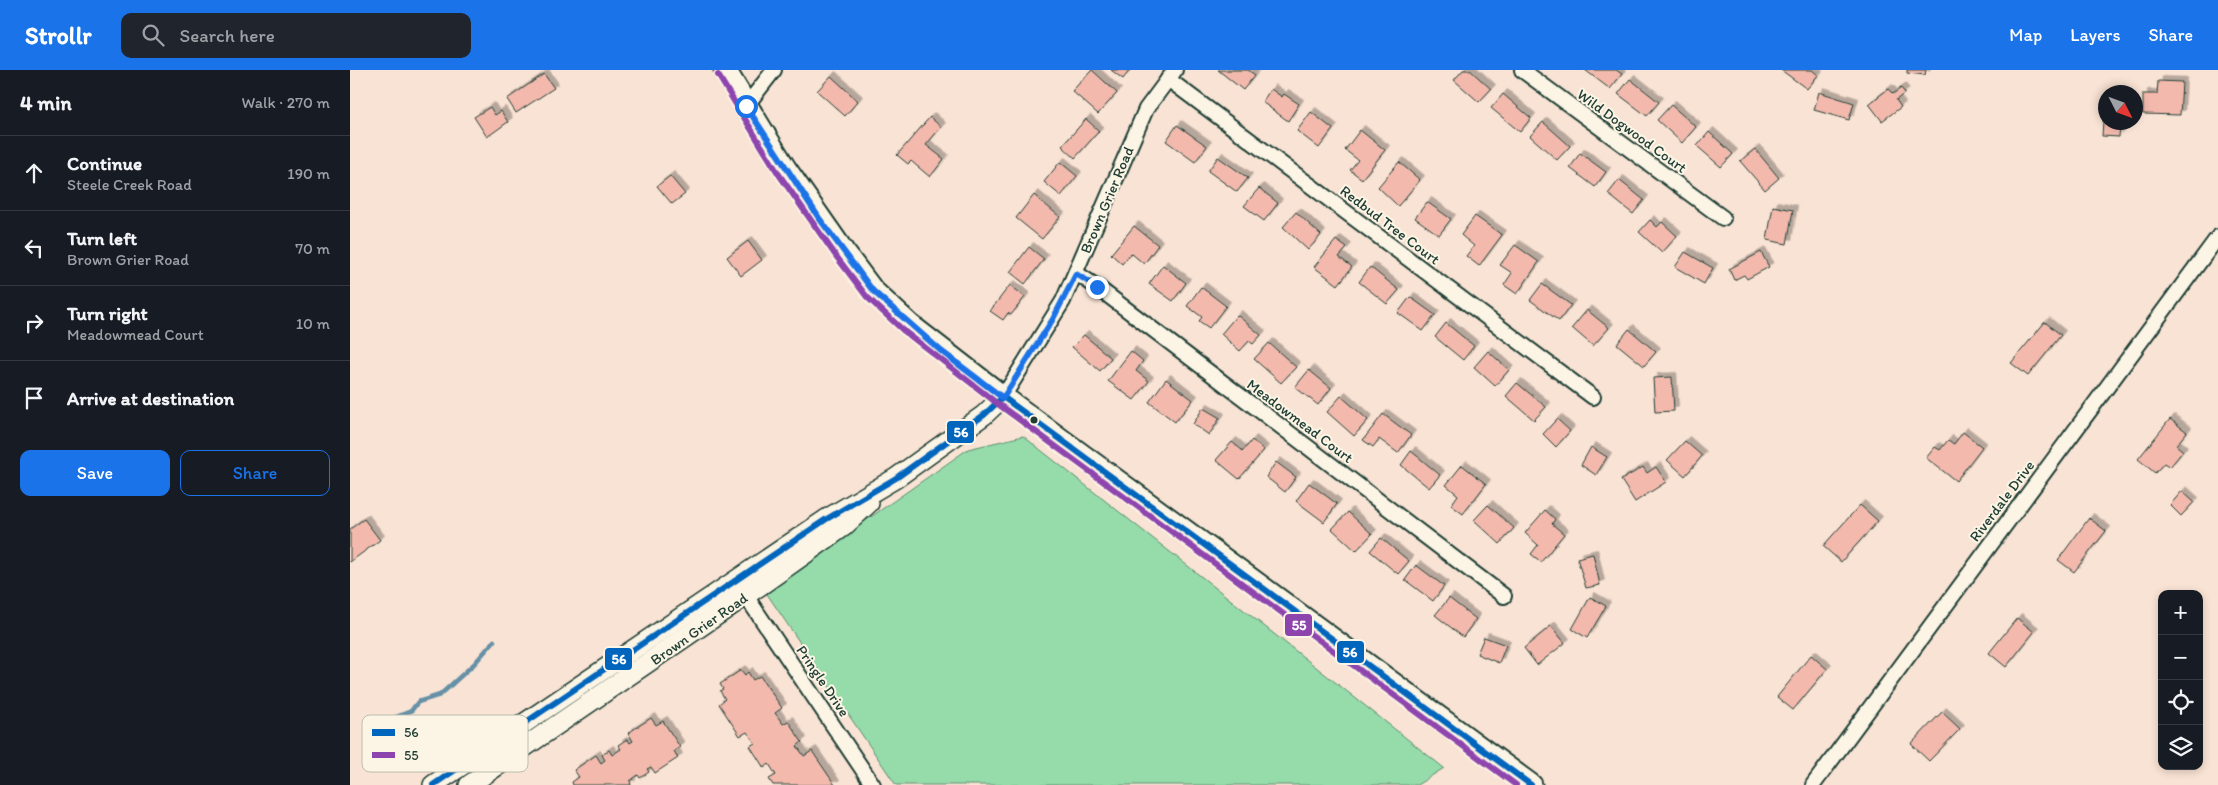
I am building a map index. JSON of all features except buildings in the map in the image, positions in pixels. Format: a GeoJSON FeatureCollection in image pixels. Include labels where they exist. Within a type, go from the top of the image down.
{"type":"FeatureCollection","features":[{"type":"Feature","properties":{"kind":"main road"},"geometry":{"type":"LineString","coordinates":[[725,70],[746,106],[819,218],[873,291],[941,351],[1003,398],[1531,785]]}},
{"type":"Feature","properties":{"kind":"main road","name":"Brown Grier Road"},"geometry":{"type":"LineString","coordinates":[[528,721],[824,520],[896,478],[984,415],[1003,398]]}},
{"type":"Feature","properties":{"kind":"main road","name":"Brown Grier Road"},"geometry":{"type":"LineString","coordinates":[[528,745],[746,596],[843,527],[896,478]]}},
{"type":"Feature","properties":{"kind":"main road","name":"Brown Grier Road"},"geometry":{"type":"LineString","coordinates":[[434,785],[453,772]]}},
{"type":"Feature","properties":{"kind":"main road","name":"Brown Grier Road"},"geometry":{"type":"LineString","coordinates":[[469,785],[488,772]]}},
{"type":"Feature","properties":{"kind":"street"},"geometry":{"type":"LineString","coordinates":[[746,106],[774,70]]}},
{"type":"Feature","properties":{"kind":"street","name":"Wild Dogwood Court"},"geometry":{"type":"LineString","coordinates":[[1522,70],[1723,218]]}},
{"type":"Feature","properties":{"kind":"street","name":"Brown Grier Road"},"geometry":{"type":"LineString","coordinates":[[1003,398],[1053,319],[1076,274],[1146,110],[1172,75]]}},
{"type":"Feature","properties":{"kind":"street","name":"Redbud Tree Court"},"geometry":{"type":"LineString","coordinates":[[1172,75],[1593,397]]}},
{"type":"Feature","properties":{"kind":"street","name":"Riverdale Drive"},"geometry":{"type":"LineString","coordinates":[[1813,785],[2218,237]]}},
{"type":"Feature","properties":{"kind":"street","name":"Meadowmead Court"},"geometry":{"type":"LineString","coordinates":[[1076,274],[1093,284],[1504,596]]}},
{"type":"Feature","properties":{"kind":"street","name":"Pringle Drive"},"geometry":{"type":"LineString","coordinates":[[746,596],[872,785]]}},
{"type":"Feature","properties":{"kind":"green space"},"geometry":{"type":"Polygon","coordinates":[[[1023,436],[1444,768],[1417,785],[896,785],[765,591],[968,449],[1023,436]]]}},
{"type":"Feature","properties":{"kind":"waterway"},"geometry":{"type":"LineString","coordinates":[[401,715],[411,711],[418,702],[440,695],[474,664],[494,641]]}},
{"type":"Feature","properties":{"kind":"transit line","name":"55"},"geometry":{"type":"LineString","coordinates":[[718,75],[778,173],[836,256],[867,297],[904,331],[998,404],[1516,785]]}},
{"type":"Feature","properties":{"kind":"transit line","name":"56"},"geometry":{"type":"LineString","coordinates":[[528,721],[825,520],[896,478],[984,415],[1003,397],[1531,785]]}},
{"type":"Feature","properties":{"kind":"transit line","name":"56"},"geometry":{"type":"LineString","coordinates":[[433,785],[452,772]]}},
{"type":"Feature","properties":{"kind":"route"},"geometry":{"type":"LineString","coordinates":[[746,106],[819,218],[873,291],[941,351],[1003,398],[1053,319],[1076,274],[1097,287]]}}]}
